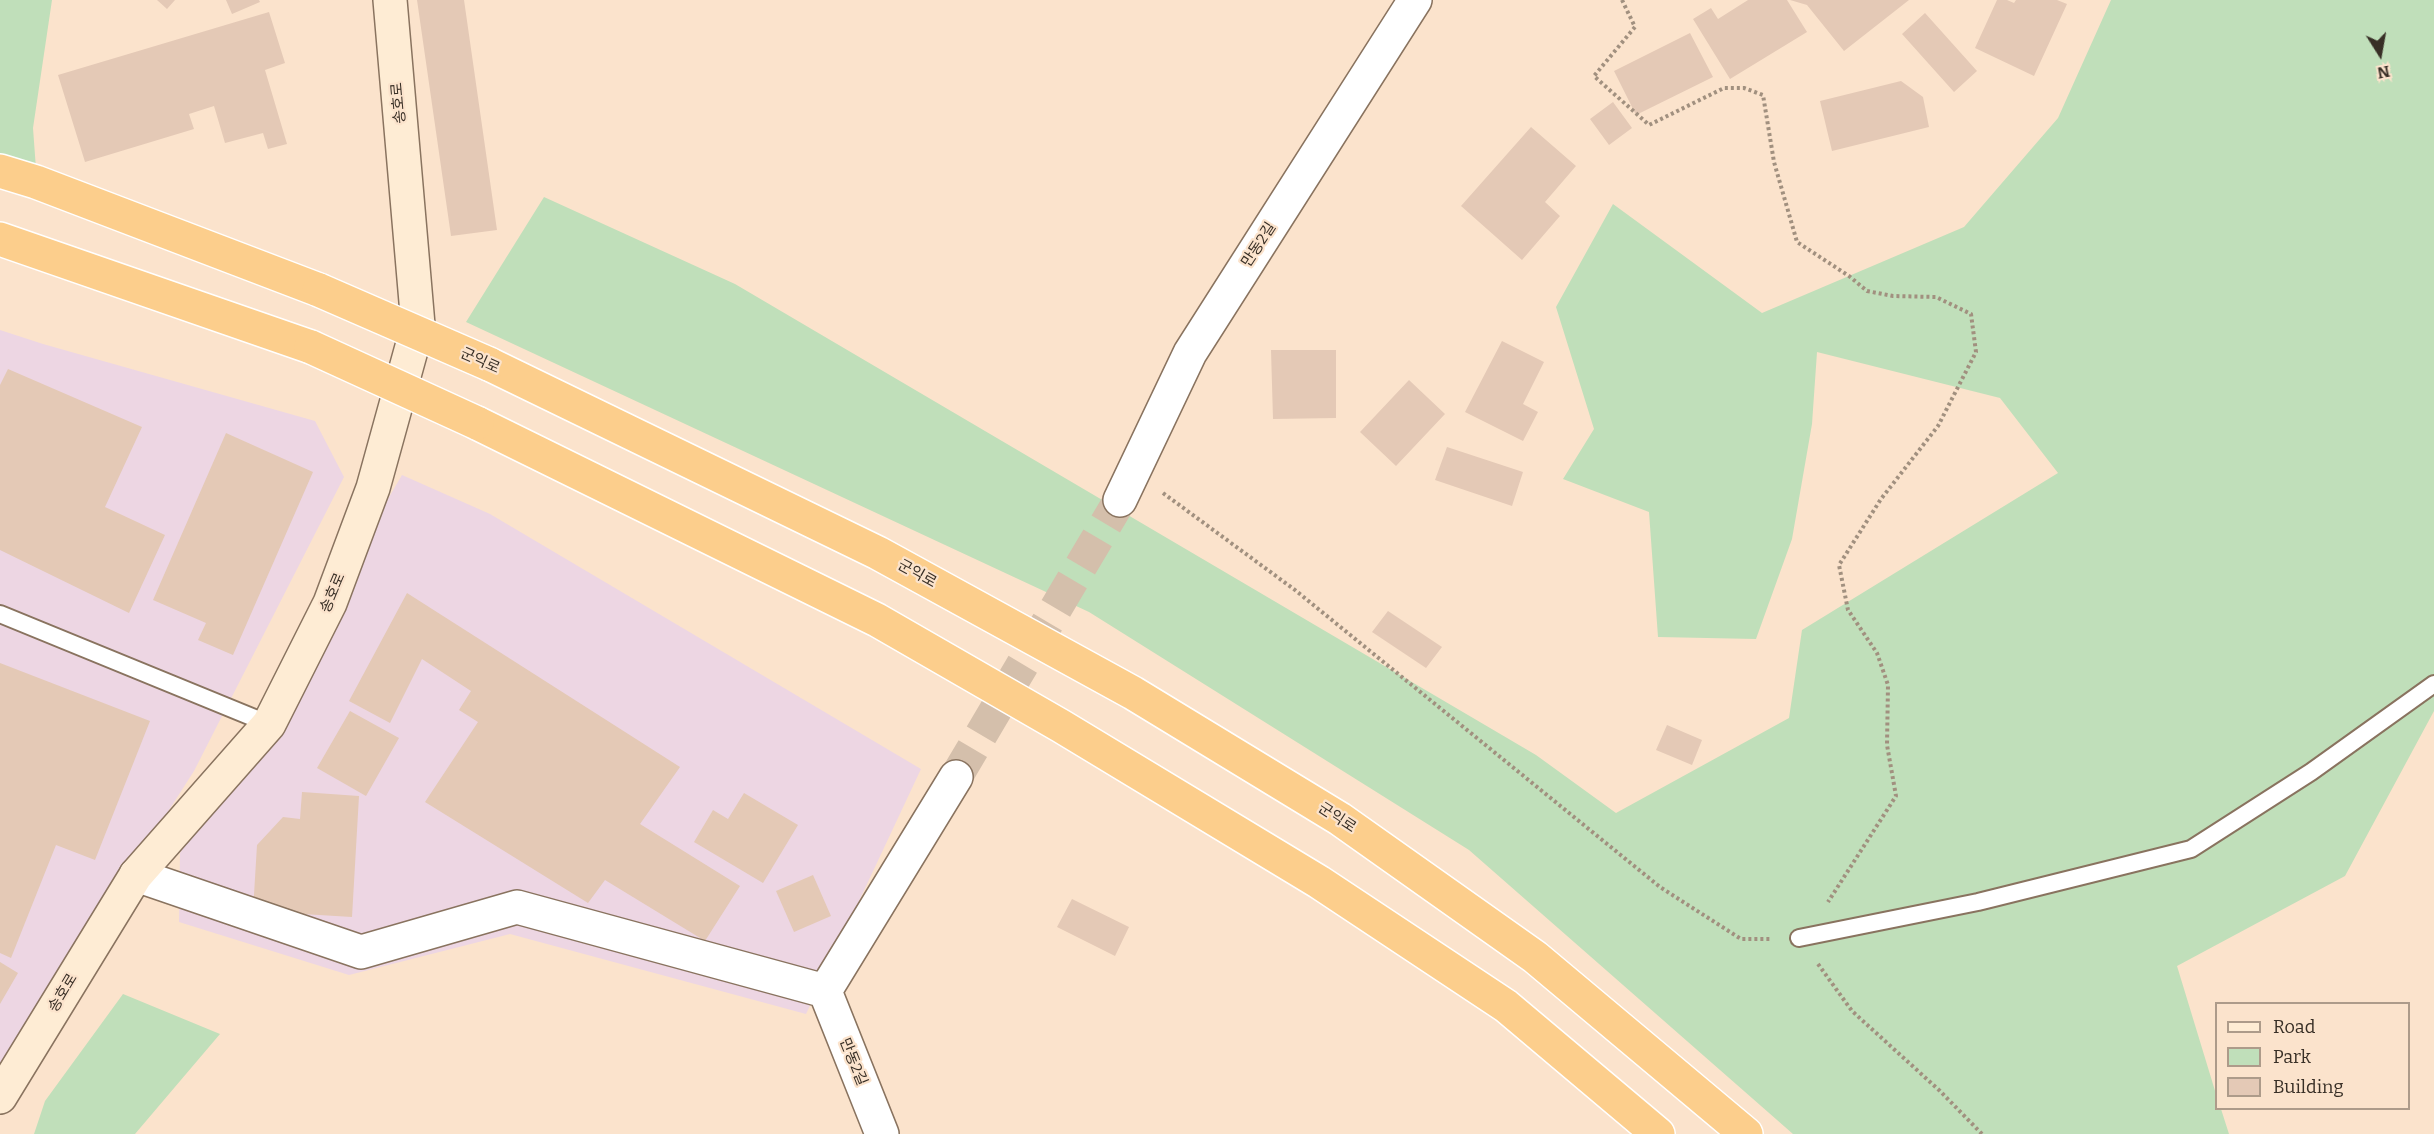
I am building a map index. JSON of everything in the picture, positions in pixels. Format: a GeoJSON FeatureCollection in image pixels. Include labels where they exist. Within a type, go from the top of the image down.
{"type":"FeatureCollection","features":[{"type":"Feature","properties":{"kind":"highway","name":"군익로"},"geometry":{"type":"LineString","coordinates":[[0,171],[36,182],[319,290],[489,364],[878,553],[1123,687],[1340,819],[1535,957],[1746,1134]]}},
{"type":"Feature","properties":{"kind":"highway"},"geometry":{"type":"LineString","coordinates":[[0,239],[311,347],[477,423],[877,620],[1061,726],[1319,882],[1506,1006],[1658,1134]]}},
{"type":"Feature","properties":{"kind":"main road","name":"송호로"},"geometry":{"type":"LineString","coordinates":[[0,1097],[136,875],[269,724],[330,603],[373,488],[418,325],[390,0]]}},
{"type":"Feature","properties":{"kind":"street","name":"만동2길"},"geometry":{"type":"LineString","coordinates":[[1120,500],[1190,353],[1416,0]]}},
{"type":"Feature","properties":{"kind":"street"},"geometry":{"type":"LineString","coordinates":[[136,875],[361,952],[517,908],[825,991],[956,777]]}},
{"type":"Feature","properties":{"kind":"street","name":"만동2길"},"geometry":{"type":"LineString","coordinates":[[825,991],[882,1134]]}},
{"type":"Feature","properties":{"kind":"lane"},"geometry":{"type":"LineString","coordinates":[[0,614],[269,724]]}},
{"type":"Feature","properties":{"kind":"lane"},"geometry":{"type":"LineString","coordinates":[[1799,938],[1978,902],[2191,849],[2311,772],[2434,684]]}},
{"type":"Feature","properties":{"kind":"path"},"geometry":{"type":"LineString","coordinates":[[1134,471],[1295,590],[1660,887],[1741,939],[1799,938],[1825,907],[1896,796],[1887,746],[1888,685],[1877,653],[1848,610],[1839,565],[1881,499],[1938,426],[1976,352],[1971,314],[1936,297],[1893,296],[1867,291],[1849,276],[1797,242],[1774,162],[1762,95],[1744,88],[1724,88],[1649,125],[1594,76],[1635,27],[1622,0]]}},
{"type":"Feature","properties":{"kind":"path"},"geometry":{"type":"LineString","coordinates":[[1799,938],[1852,1011],[1940,1091],[1982,1134]]}},
{"type":"Feature","properties":{"kind":"shaded area"},"geometry":{"type":"Polygon","coordinates":[[[0,330],[315,421],[344,477],[194,771],[0,1074],[0,330]]]}},
{"type":"Feature","properties":{"kind":"shaded area"},"geometry":{"type":"Polygon","coordinates":[[[402,475],[490,514],[921,769],[806,1014],[510,934],[349,975],[179,922],[180,853],[402,475]]]}},
{"type":"Feature","properties":{"kind":"green space"},"geometry":{"type":"Polygon","coordinates":[[[0,0],[52,0],[33,128],[36,169],[0,158],[0,0]]]}},
{"type":"Feature","properties":{"kind":"green space"},"geometry":{"type":"Polygon","coordinates":[[[2111,0],[2434,0],[2434,711],[2345,876],[2177,966],[2215,1091],[2215,1110],[2221,1110],[2229,1134],[1793,1134],[1469,850],[1089,612],[466,322],[544,197],[735,284],[1536,755],[1616,813],[1789,718],[1802,630],[2058,473],[2000,398],[1817,352],[1812,424],[1792,539],[1756,639],[1658,637],[1649,512],[1563,479],[1594,429],[1556,307],[1613,204],[1762,313],[1964,227],[2058,118],[2111,0]]]}},
{"type":"Feature","properties":{"kind":"green space"},"geometry":{"type":"Polygon","coordinates":[[[123,994],[220,1034],[135,1134],[34,1134],[45,1101],[123,994]]]}},
{"type":"Feature","properties":{"kind":"building"},"geometry":{"type":"Polygon","coordinates":[[[157,0],[175,0],[167,9],[157,0]]]}},
{"type":"Feature","properties":{"kind":"building"},"geometry":{"type":"Polygon","coordinates":[[[226,0],[259,0],[260,2],[232,14],[226,0]]]}},
{"type":"Feature","properties":{"kind":"building"},"geometry":{"type":"Polygon","coordinates":[[[417,0],[464,0],[497,230],[451,236],[417,0]]]}},
{"type":"Feature","properties":{"kind":"building"},"geometry":{"type":"Polygon","coordinates":[[[1748,0],[1787,0],[1807,32],[1730,79],[1693,19],[1711,8],[1718,19],[1748,0]]]}},
{"type":"Feature","properties":{"kind":"building"},"geometry":{"type":"Polygon","coordinates":[[[1790,0],[1909,0],[1844,51],[1807,5],[1790,0]]]}},
{"type":"Feature","properties":{"kind":"building"},"geometry":{"type":"Polygon","coordinates":[[[1997,0],[2014,3],[2016,0],[2057,0],[2067,4],[2034,76],[1975,48],[1997,0]]]}},
{"type":"Feature","properties":{"kind":"building"},"geometry":{"type":"Polygon","coordinates":[[[269,12],[285,63],[265,70],[287,144],[268,149],[263,133],[225,143],[214,106],[189,114],[194,129],[85,162],[58,75],[269,12]]]}},
{"type":"Feature","properties":{"kind":"building"},"geometry":{"type":"Polygon","coordinates":[[[1925,13],[1977,71],[1954,92],[1902,34],[1925,13]]]}},
{"type":"Feature","properties":{"kind":"building"},"geometry":{"type":"Polygon","coordinates":[[[1690,33],[1713,77],[1636,115],[1614,71],[1690,33]]]}},
{"type":"Feature","properties":{"kind":"building"},"geometry":{"type":"Polygon","coordinates":[[[1901,81],[1923,97],[1929,127],[1832,151],[1820,101],[1901,81]]]}},
{"type":"Feature","properties":{"kind":"building"},"geometry":{"type":"Polygon","coordinates":[[[1613,102],[1632,128],[1609,145],[1590,119],[1613,102]]]}},
{"type":"Feature","properties":{"kind":"building"},"geometry":{"type":"Polygon","coordinates":[[[1531,127],[1576,166],[1545,202],[1560,216],[1522,260],[1461,206],[1531,127]]]}},
{"type":"Feature","properties":{"kind":"building"},"geometry":{"type":"Polygon","coordinates":[[[1502,341],[1544,362],[1523,404],[1538,412],[1523,441],[1465,412],[1502,341]]]}},
{"type":"Feature","properties":{"kind":"building"},"geometry":{"type":"Polygon","coordinates":[[[1271,350],[1336,350],[1336,418],[1273,419],[1271,350]]]}},
{"type":"Feature","properties":{"kind":"building"},"geometry":{"type":"Polygon","coordinates":[[[8,369],[142,427],[105,507],[165,535],[129,613],[0,550],[0,385],[8,369]]]}},
{"type":"Feature","properties":{"kind":"building"},"geometry":{"type":"Polygon","coordinates":[[[1409,380],[1445,414],[1396,466],[1360,432],[1409,380]]]}},
{"type":"Feature","properties":{"kind":"building"},"geometry":{"type":"Polygon","coordinates":[[[226,433],[313,472],[233,655],[198,640],[206,623],[153,600],[226,433]]]}},
{"type":"Feature","properties":{"kind":"building"},"geometry":{"type":"Polygon","coordinates":[[[1447,447],[1523,472],[1512,506],[1435,480],[1447,447]]]}},
{"type":"Feature","properties":{"kind":"building"},"geometry":{"type":"Polygon","coordinates":[[[407,593],[680,767],[640,824],[740,886],[705,941],[605,880],[588,903],[425,802],[478,722],[459,710],[471,691],[422,659],[390,723],[349,701],[407,593]]]}},
{"type":"Feature","properties":{"kind":"building"},"geometry":{"type":"Polygon","coordinates":[[[1388,611],[1442,647],[1426,668],[1372,632],[1388,611]]]}},
{"type":"Feature","properties":{"kind":"building"},"geometry":{"type":"Polygon","coordinates":[[[0,663],[150,721],[95,860],[56,845],[11,958],[0,953],[0,663]]]}},
{"type":"Feature","properties":{"kind":"building"},"geometry":{"type":"Polygon","coordinates":[[[350,711],[399,738],[366,796],[317,768],[350,711]]]}},
{"type":"Feature","properties":{"kind":"building"},"geometry":{"type":"Polygon","coordinates":[[[1667,725],[1702,740],[1692,765],[1656,750],[1667,725]]]}},
{"type":"Feature","properties":{"kind":"building"},"geometry":{"type":"Polygon","coordinates":[[[302,792],[359,796],[352,917],[253,911],[257,845],[283,817],[300,819],[302,792]]]}},
{"type":"Feature","properties":{"kind":"building"},"geometry":{"type":"Polygon","coordinates":[[[744,793],[798,825],[763,883],[694,842],[713,810],[728,819],[744,793]]]}},
{"type":"Feature","properties":{"kind":"building"},"geometry":{"type":"Polygon","coordinates":[[[813,875],[831,916],[794,932],[776,891],[813,875]]]}},
{"type":"Feature","properties":{"kind":"building"},"geometry":{"type":"Polygon","coordinates":[[[1072,899],[1129,927],[1115,956],[1057,927],[1072,899]]]}},
{"type":"Feature","properties":{"kind":"building"},"geometry":{"type":"Polygon","coordinates":[[[0,962],[18,973],[0,1004],[0,962]]]}},
{"type":"Feature","properties":{"kind":"tunnel"},"geometry":{"type":"LineString","coordinates":[[956,777],[1120,500]]}}]}
